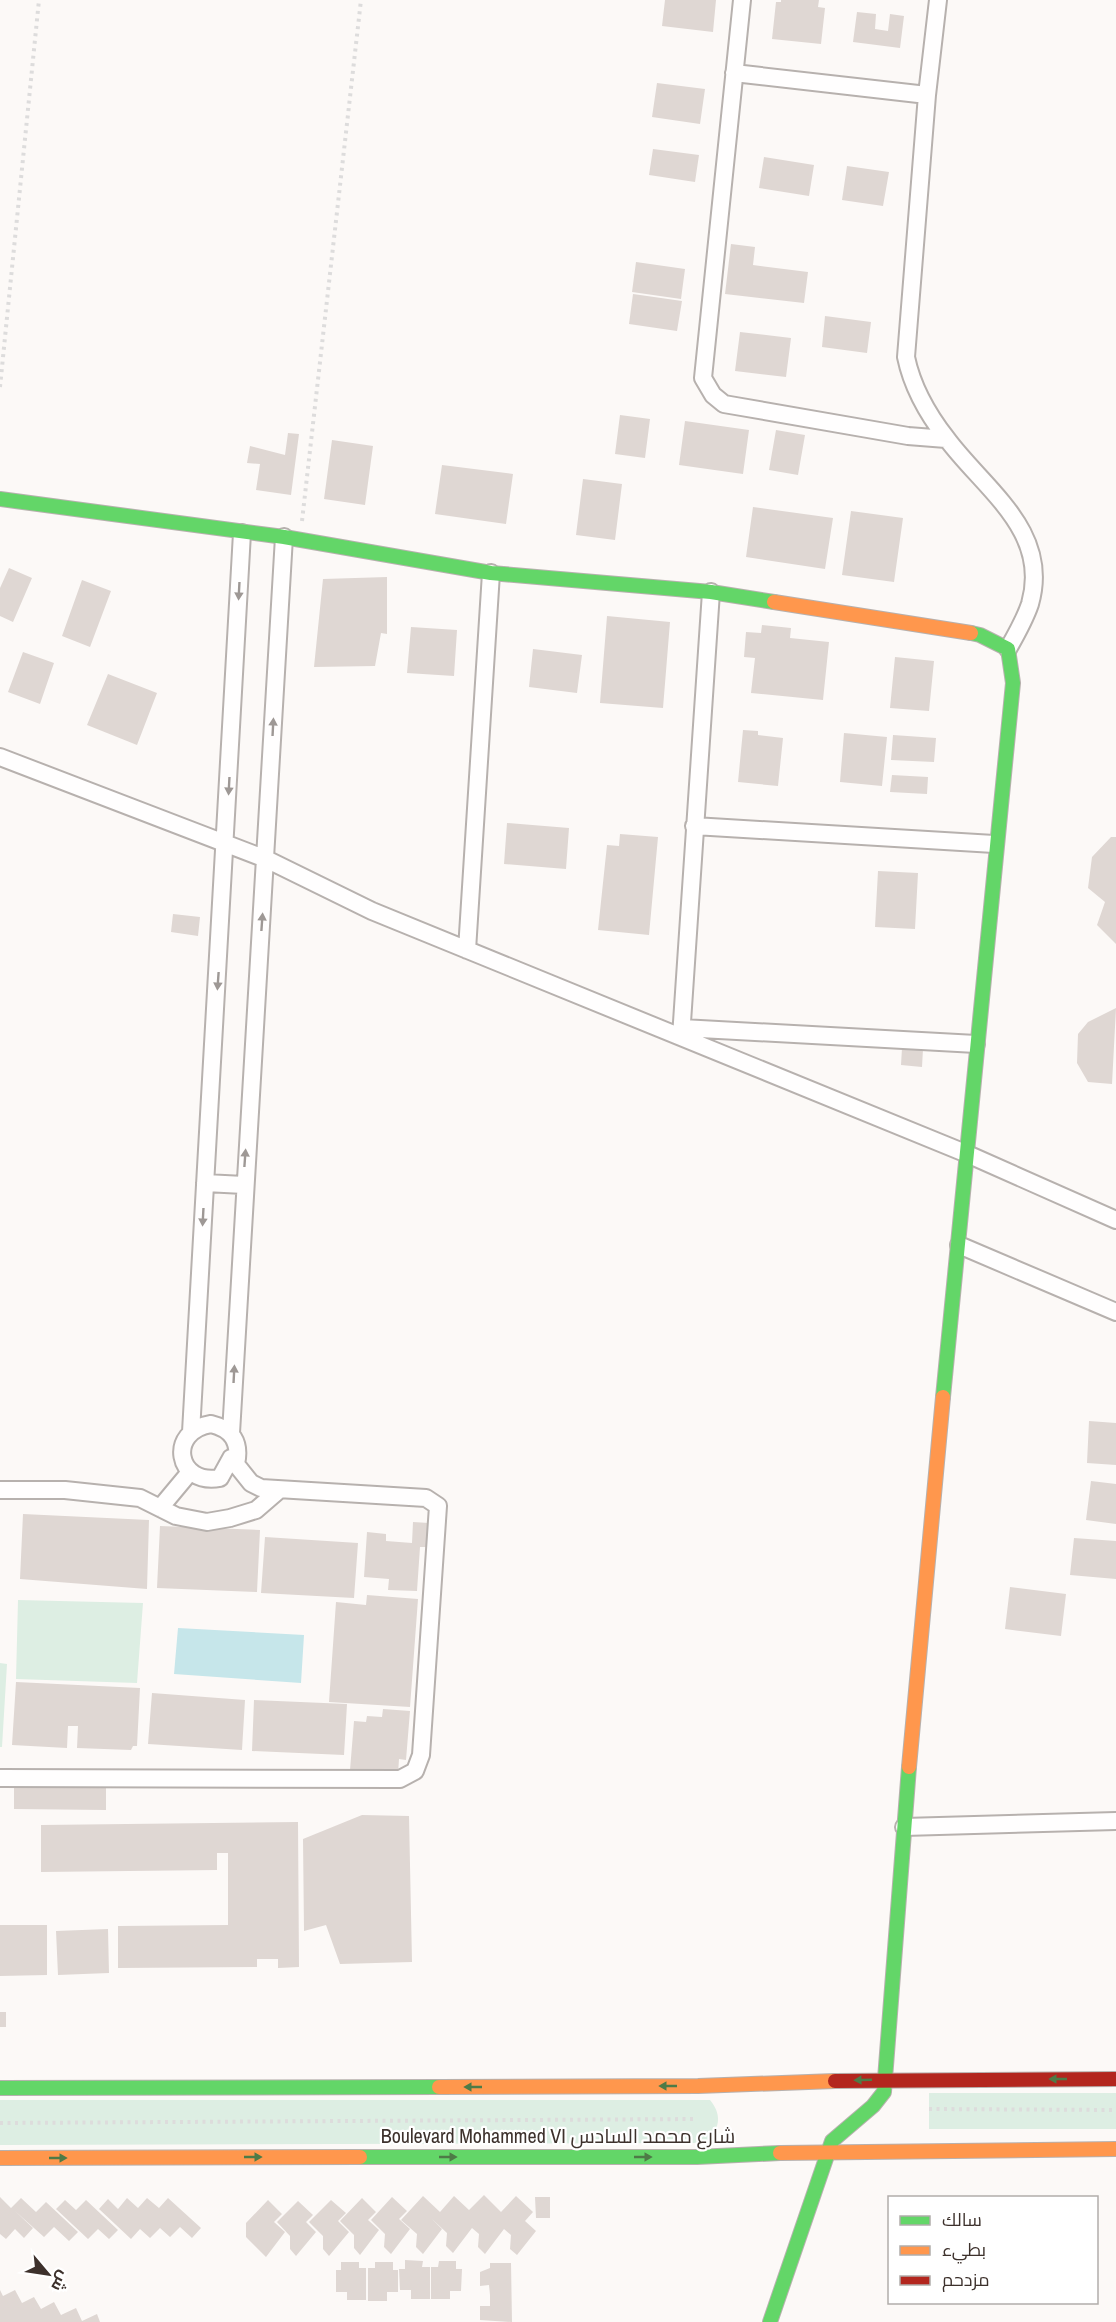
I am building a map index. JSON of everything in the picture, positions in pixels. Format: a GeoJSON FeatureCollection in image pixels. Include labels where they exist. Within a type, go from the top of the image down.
{"type":"FeatureCollection","features":[{"type":"Feature","properties":{"kind":"street"},"geometry":{"type":"LineString","coordinates":[[742,0],[703,378],[712,395],[724,404],[908,436],[946,439]]}},
{"type":"Feature","properties":{"kind":"street"},"geometry":{"type":"LineString","coordinates":[[770,2322],[828,2150],[837,2133],[878,2103],[884,2092],[904,1827],[959,1245],[965,1154],[994,844],[1013,683],[1008,649],[1030,603],[1033,571],[1029,542],[998,496],[946,439],[910,377],[906,357],[927,95],[938,0]]}},
{"type":"Feature","properties":{"kind":"street"},"geometry":{"type":"LineString","coordinates":[[734,73],[927,95]]}},
{"type":"Feature","properties":{"kind":"street"},"geometry":{"type":"LineString","coordinates":[[0,499],[292,538],[491,573],[711,592],[980,635],[1008,649]]}},
{"type":"Feature","properties":{"kind":"street"},"geometry":{"type":"LineString","coordinates":[[191,1431],[242,533]]}},
{"type":"Feature","properties":{"kind":"street"},"geometry":{"type":"LineString","coordinates":[[231,1458],[236,1464],[238,1453],[231,1433],[244,1185],[266,859],[292,538]]}},
{"type":"Feature","properties":{"kind":"street"},"geometry":{"type":"LineString","coordinates":[[467,950],[491,573]]}},
{"type":"Feature","properties":{"kind":"street"},"geometry":{"type":"LineString","coordinates":[[681,1033],[711,592]]}},
{"type":"Feature","properties":{"kind":"street"},"geometry":{"type":"LineString","coordinates":[[0,757],[266,859],[372,911],[681,1033],[1116,1220]]}},
{"type":"Feature","properties":{"kind":"street"},"geometry":{"type":"LineString","coordinates":[[694,826],[994,844]]}},
{"type":"Feature","properties":{"kind":"street"},"geometry":{"type":"LineString","coordinates":[[681,1033],[976,1044]]}},
{"type":"Feature","properties":{"kind":"street"},"geometry":{"type":"LineString","coordinates":[[205,1183],[244,1185]]}},
{"type":"Feature","properties":{"kind":"street"},"geometry":{"type":"LineString","coordinates":[[959,1245],[1116,1312]]}},
{"type":"Feature","properties":{"kind":"street"},"geometry":{"type":"LineString","coordinates":[[231,1433],[222,1426],[211,1424],[191,1431],[184,1440],[182,1452],[190,1472],[199,1478],[220,1479],[231,1458]]}},
{"type":"Feature","properties":{"kind":"street"},"geometry":{"type":"LineString","coordinates":[[0,1778],[400,1779],[415,1771],[421,1755],[438,1506],[426,1498],[278,1491],[251,1483],[231,1458]]}},
{"type":"Feature","properties":{"kind":"street"},"geometry":{"type":"LineString","coordinates":[[160,1508],[190,1472]]}},
{"type":"Feature","properties":{"kind":"street"},"geometry":{"type":"LineString","coordinates":[[0,1490],[65,1490],[140,1498],[190,1520],[207,1522],[231,1518],[256,1510],[278,1491]]}},
{"type":"Feature","properties":{"kind":"street"},"geometry":{"type":"LineString","coordinates":[[904,1827],[1116,1821]]}},
{"type":"Feature","properties":{"kind":"street"},"geometry":{"type":"LineString","coordinates":[[0,2088],[698,2086],[885,2079],[1116,2079]]}},
{"type":"Feature","properties":{"kind":"street","name":"Boulevard Mohammed VI شارع محمد السادس"},"geometry":{"type":"LineString","coordinates":[[0,2158],[697,2157],[828,2150],[1116,2149]]}},
{"type":"Feature","properties":{"kind":"path"},"geometry":{"type":"LineString","coordinates":[[0,387],[39,0]]}},
{"type":"Feature","properties":{"kind":"path"},"geometry":{"type":"LineString","coordinates":[[292,538],[361,0]]}},
{"type":"Feature","properties":{"kind":"path"},"geometry":{"type":"LineString","coordinates":[[929,2109],[1116,2110]]}},
{"type":"Feature","properties":{"kind":"path"},"geometry":{"type":"LineString","coordinates":[[0,2123],[697,2119]]}},
{"type":"Feature","properties":{"kind":"green space"},"geometry":{"type":"Polygon","coordinates":[[[18,1600],[143,1603],[137,1683],[16,1679],[18,1600]]]}},
{"type":"Feature","properties":{"kind":"green space"},"geometry":{"type":"Polygon","coordinates":[[[0,1663],[7,1664],[2,1747],[0,1747],[0,1663]]]}},
{"type":"Feature","properties":{"kind":"green space"},"geometry":{"type":"Polygon","coordinates":[[[929,2093],[1116,2093],[1116,2129],[929,2129],[929,2093]]]}},
{"type":"Feature","properties":{"kind":"green space"},"geometry":{"type":"Polygon","coordinates":[[[0,2100],[710,2100],[717,2111],[718,2122],[707,2143],[0,2145],[0,2100]]]}},
{"type":"Feature","properties":{"kind":"water"},"geometry":{"type":"Polygon","coordinates":[[[178,1628],[304,1635],[301,1683],[174,1674],[178,1628]]]}},
{"type":"Feature","properties":{"kind":"building"},"geometry":{"type":"Polygon","coordinates":[[[665,0],[716,0],[713,32],[662,26],[665,0]]]}},
{"type":"Feature","properties":{"kind":"building"},"geometry":{"type":"Polygon","coordinates":[[[781,0],[819,0],[818,7],[825,8],[821,44],[772,39],[776,2],[781,2],[781,0]]]}},
{"type":"Feature","properties":{"kind":"building"},"geometry":{"type":"Polygon","coordinates":[[[857,12],[876,14],[875,29],[888,31],[890,14],[904,16],[900,48],[853,42],[857,12]]]}},
{"type":"Feature","properties":{"kind":"building"},"geometry":{"type":"Polygon","coordinates":[[[657,83],[705,89],[700,124],[652,117],[657,83]]]}},
{"type":"Feature","properties":{"kind":"building"},"geometry":{"type":"Polygon","coordinates":[[[653,149],[699,155],[695,182],[649,175],[653,149]]]}},
{"type":"Feature","properties":{"kind":"building"},"geometry":{"type":"Polygon","coordinates":[[[764,157],[814,165],[809,196],[759,188],[764,157]]]}},
{"type":"Feature","properties":{"kind":"building"},"geometry":{"type":"Polygon","coordinates":[[[847,166],[889,172],[883,206],[842,200],[847,166]]]}},
{"type":"Feature","properties":{"kind":"building"},"geometry":{"type":"Polygon","coordinates":[[[731,244],[755,247],[753,265],[808,272],[804,303],[725,294],[731,244]]]}},
{"type":"Feature","properties":{"kind":"building"},"geometry":{"type":"Polygon","coordinates":[[[636,262],[685,269],[681,299],[632,292],[636,262]]]}},
{"type":"Feature","properties":{"kind":"building"},"geometry":{"type":"Polygon","coordinates":[[[633,294],[682,301],[677,331],[629,324],[633,294]]]}},
{"type":"Feature","properties":{"kind":"building"},"geometry":{"type":"Polygon","coordinates":[[[825,316],[871,322],[867,353],[822,347],[825,316]]]}},
{"type":"Feature","properties":{"kind":"building"},"geometry":{"type":"Polygon","coordinates":[[[740,332],[791,338],[786,377],[735,371],[740,332]]]}},
{"type":"Feature","properties":{"kind":"building"},"geometry":{"type":"Polygon","coordinates":[[[620,415],[650,419],[645,458],[615,454],[620,415]]]}},
{"type":"Feature","properties":{"kind":"building"},"geometry":{"type":"Polygon","coordinates":[[[685,421],[749,430],[743,474],[679,465],[685,421]]]}},
{"type":"Feature","properties":{"kind":"building"},"geometry":{"type":"Polygon","coordinates":[[[776,430],[805,435],[798,475],[769,470],[776,430]]]}},
{"type":"Feature","properties":{"kind":"building"},"geometry":{"type":"Polygon","coordinates":[[[288,433],[299,434],[291,495],[256,490],[260,464],[247,463],[250,446],[285,455],[288,433]]]}},
{"type":"Feature","properties":{"kind":"building"},"geometry":{"type":"Polygon","coordinates":[[[332,440],[373,446],[365,505],[324,499],[332,440]]]}},
{"type":"Feature","properties":{"kind":"building"},"geometry":{"type":"Polygon","coordinates":[[[442,465],[513,474],[506,524],[435,514],[442,465]]]}},
{"type":"Feature","properties":{"kind":"building"},"geometry":{"type":"Polygon","coordinates":[[[583,479],[622,484],[615,540],[576,535],[583,479]]]}},
{"type":"Feature","properties":{"kind":"building"},"geometry":{"type":"Polygon","coordinates":[[[753,507],[833,518],[825,569],[746,557],[753,507]]]}},
{"type":"Feature","properties":{"kind":"building"},"geometry":{"type":"Polygon","coordinates":[[[851,511],[903,518],[894,582],[842,575],[851,511]]]}},
{"type":"Feature","properties":{"kind":"building"},"geometry":{"type":"Polygon","coordinates":[[[9,568],[32,578],[13,622],[0,616],[0,588],[9,568]]]}},
{"type":"Feature","properties":{"kind":"building"},"geometry":{"type":"Polygon","coordinates":[[[387,577],[387,634],[381,633],[375,666],[314,667],[323,579],[387,577]]]}},
{"type":"Feature","properties":{"kind":"building"},"geometry":{"type":"Polygon","coordinates":[[[82,580],[111,591],[90,647],[62,636],[82,580]]]}},
{"type":"Feature","properties":{"kind":"building"},"geometry":{"type":"Polygon","coordinates":[[[607,616],[670,622],[663,708],[600,703],[607,616]]]}},
{"type":"Feature","properties":{"kind":"building"},"geometry":{"type":"Polygon","coordinates":[[[762,625],[791,628],[790,638],[829,642],[823,700],[751,693],[755,658],[744,657],[746,632],[761,633],[762,625]]]}},
{"type":"Feature","properties":{"kind":"building"},"geometry":{"type":"Polygon","coordinates":[[[411,627],[457,630],[454,676],[407,673],[411,627]]]}},
{"type":"Feature","properties":{"kind":"building"},"geometry":{"type":"Polygon","coordinates":[[[533,649],[582,655],[577,693],[529,687],[533,649]]]}},
{"type":"Feature","properties":{"kind":"building"},"geometry":{"type":"Polygon","coordinates":[[[23,652],[54,663],[40,704],[8,692],[23,652]]]}},
{"type":"Feature","properties":{"kind":"building"},"geometry":{"type":"Polygon","coordinates":[[[895,657],[934,661],[929,711],[890,708],[895,657]]]}},
{"type":"Feature","properties":{"kind":"building"},"geometry":{"type":"Polygon","coordinates":[[[108,674],[157,693],[137,745],[87,725],[108,674]]]}},
{"type":"Feature","properties":{"kind":"building"},"geometry":{"type":"Polygon","coordinates":[[[743,730],[758,731],[758,735],[783,738],[778,786],[738,782],[743,730]]]}},
{"type":"Feature","properties":{"kind":"building"},"geometry":{"type":"Polygon","coordinates":[[[844,733],[887,737],[882,786],[840,782],[844,733]]]}},
{"type":"Feature","properties":{"kind":"building"},"geometry":{"type":"Polygon","coordinates":[[[893,735],[936,738],[934,762],[891,760],[893,735]]]}},
{"type":"Feature","properties":{"kind":"building"},"geometry":{"type":"Polygon","coordinates":[[[892,775],[928,777],[927,794],[890,792],[892,775]]]}},
{"type":"Feature","properties":{"kind":"building"},"geometry":{"type":"Polygon","coordinates":[[[507,823],[569,828],[566,869],[504,864],[507,823]]]}},
{"type":"Feature","properties":{"kind":"building"},"geometry":{"type":"Polygon","coordinates":[[[620,834],[658,837],[649,935],[598,930],[607,845],[619,846],[620,834]]]}},
{"type":"Feature","properties":{"kind":"building"},"geometry":{"type":"Polygon","coordinates":[[[1111,837],[1116,837],[1116,944],[1097,925],[1105,902],[1088,888],[1092,857],[1111,837]]]}},
{"type":"Feature","properties":{"kind":"building"},"geometry":{"type":"Polygon","coordinates":[[[878,871],[918,873],[915,929],[875,927],[878,871]]]}},
{"type":"Feature","properties":{"kind":"building"},"geometry":{"type":"Polygon","coordinates":[[[173,914],[200,917],[198,936],[171,932],[173,914]]]}},
{"type":"Feature","properties":{"kind":"building"},"geometry":{"type":"Polygon","coordinates":[[[1116,1008],[1112,1084],[1088,1082],[1077,1063],[1078,1034],[1088,1022],[1116,1008]]]}},
{"type":"Feature","properties":{"kind":"building"},"geometry":{"type":"Polygon","coordinates":[[[902,1048],[923,1049],[922,1067],[901,1065],[902,1048]]]}},
{"type":"Feature","properties":{"kind":"building"},"geometry":{"type":"Polygon","coordinates":[[[1089,1421],[1116,1423],[1116,1465],[1087,1463],[1089,1421]]]}},
{"type":"Feature","properties":{"kind":"building"},"geometry":{"type":"Polygon","coordinates":[[[1091,1481],[1116,1484],[1116,1524],[1086,1520],[1091,1481]]]}},
{"type":"Feature","properties":{"kind":"building"},"geometry":{"type":"Polygon","coordinates":[[[23,1514],[149,1520],[147,1589],[20,1579],[23,1514]]]}},
{"type":"Feature","properties":{"kind":"building"},"geometry":{"type":"Polygon","coordinates":[[[413,1522],[429,1523],[427,1547],[420,1547],[417,1591],[388,1590],[389,1579],[364,1577],[367,1532],[386,1534],[386,1541],[412,1543],[413,1522]]]}},
{"type":"Feature","properties":{"kind":"building"},"geometry":{"type":"Polygon","coordinates":[[[160,1526],[260,1530],[257,1592],[157,1588],[160,1526]]]}},
{"type":"Feature","properties":{"kind":"building"},"geometry":{"type":"Polygon","coordinates":[[[265,1537],[358,1543],[354,1598],[261,1593],[265,1537]]]}},
{"type":"Feature","properties":{"kind":"building"},"geometry":{"type":"Polygon","coordinates":[[[1074,1538],[1116,1541],[1116,1579],[1070,1575],[1074,1538]]]}},
{"type":"Feature","properties":{"kind":"building"},"geometry":{"type":"Polygon","coordinates":[[[1010,1587],[1066,1594],[1061,1636],[1005,1629],[1010,1587]]]}},
{"type":"Feature","properties":{"kind":"building"},"geometry":{"type":"Polygon","coordinates":[[[367,1595],[418,1599],[410,1707],[329,1702],[336,1602],[366,1605],[367,1595]]]}},
{"type":"Feature","properties":{"kind":"building"},"geometry":{"type":"Polygon","coordinates":[[[16,1682],[140,1688],[137,1746],[133,1746],[131,1750],[77,1748],[78,1726],[68,1726],[67,1748],[12,1745],[16,1682]]]}},
{"type":"Feature","properties":{"kind":"building"},"geometry":{"type":"Polygon","coordinates":[[[152,1693],[245,1700],[242,1750],[148,1744],[152,1693]]]}},
{"type":"Feature","properties":{"kind":"building"},"geometry":{"type":"Polygon","coordinates":[[[254,1700],[347,1704],[344,1755],[252,1751],[254,1700]]]}},
{"type":"Feature","properties":{"kind":"building"},"geometry":{"type":"Polygon","coordinates":[[[383,1709],[410,1711],[406,1760],[399,1759],[398,1774],[350,1770],[354,1721],[366,1722],[367,1716],[382,1717],[383,1709]]]}},
{"type":"Feature","properties":{"kind":"building"},"geometry":{"type":"Polygon","coordinates":[[[14,1780],[106,1780],[106,1810],[14,1809],[14,1780]]]}},
{"type":"Feature","properties":{"kind":"building"},"geometry":{"type":"Polygon","coordinates":[[[362,1815],[409,1816],[412,1962],[340,1964],[326,1925],[304,1931],[303,1839],[362,1815]]]}},
{"type":"Feature","properties":{"kind":"building"},"geometry":{"type":"Polygon","coordinates":[[[298,1822],[299,1967],[278,1968],[278,1959],[257,1959],[257,1967],[118,1968],[118,1926],[228,1925],[228,1853],[217,1853],[217,1870],[41,1872],[41,1825],[298,1822]]]}},
{"type":"Feature","properties":{"kind":"building"},"geometry":{"type":"Polygon","coordinates":[[[0,1925],[47,1925],[47,1975],[0,1976],[0,1925]]]}},
{"type":"Feature","properties":{"kind":"building"},"geometry":{"type":"Polygon","coordinates":[[[108,1929],[109,1973],[58,1975],[56,1931],[108,1929]]]}},
{"type":"Feature","properties":{"kind":"building"},"geometry":{"type":"Polygon","coordinates":[[[0,2012],[6,2012],[6,2027],[0,2027],[0,2012]]]}},
{"type":"Feature","properties":{"kind":"building"},"geometry":{"type":"Polygon","coordinates":[[[484,2195],[501,2212],[516,2196],[533,2212],[525,2221],[536,2231],[517,2255],[510,2249],[511,2235],[504,2229],[485,2254],[478,2247],[479,2234],[472,2228],[453,2253],[446,2246],[447,2233],[432,2219],[442,2229],[423,2254],[416,2247],[417,2234],[401,2220],[423,2196],[440,2212],[454,2196],[469,2210],[484,2195]]]}},
{"type":"Feature","properties":{"kind":"building"},"geometry":{"type":"Polygon","coordinates":[[[0,2197],[11,2208],[21,2198],[36,2212],[46,2202],[78,2232],[69,2241],[54,2227],[44,2237],[15,2211],[33,2228],[24,2238],[15,2229],[6,2239],[0,2234],[0,2197]]]}},
{"type":"Feature","properties":{"kind":"building"},"geometry":{"type":"Polygon","coordinates":[[[392,2197],[407,2211],[399,2219],[410,2229],[391,2254],[384,2247],[385,2234],[371,2220],[392,2197]]]}},
{"type":"Feature","properties":{"kind":"building"},"geometry":{"type":"Polygon","coordinates":[[[535,2197],[550,2197],[550,2218],[536,2218],[535,2197]]]}},
{"type":"Feature","properties":{"kind":"building"},"geometry":{"type":"Polygon","coordinates":[[[127,2198],[138,2208],[147,2198],[159,2208],[168,2198],[201,2228],[192,2238],[180,2227],[170,2237],[160,2228],[150,2238],[140,2229],[131,2239],[99,2209],[108,2199],[118,2209],[127,2198]]]}},
{"type":"Feature","properties":{"kind":"building"},"geometry":{"type":"Polygon","coordinates":[[[362,2198],[376,2212],[368,2220],[379,2230],[360,2255],[354,2248],[354,2235],[340,2221],[362,2198]]]}},
{"type":"Feature","properties":{"kind":"building"},"geometry":{"type":"Polygon","coordinates":[[[65,2200],[76,2210],[86,2200],[118,2230],[109,2239],[98,2229],[88,2239],[56,2209],[65,2200]]]}},
{"type":"Feature","properties":{"kind":"building"},"geometry":{"type":"Polygon","coordinates":[[[268,2200],[282,2214],[274,2222],[285,2232],[266,2257],[246,2237],[246,2223],[268,2200]]]}},
{"type":"Feature","properties":{"kind":"building"},"geometry":{"type":"Polygon","coordinates":[[[331,2200],[346,2213],[338,2221],[349,2232],[329,2256],[323,2249],[323,2236],[309,2222],[331,2200]]]}},
{"type":"Feature","properties":{"kind":"building"},"geometry":{"type":"Polygon","coordinates":[[[298,2201],[313,2215],[306,2222],[316,2232],[296,2256],[290,2249],[290,2236],[277,2222],[298,2201]]]}},
{"type":"Feature","properties":{"kind":"building"},"geometry":{"type":"Polygon","coordinates":[[[405,2260],[423,2261],[422,2267],[430,2267],[430,2299],[411,2299],[411,2290],[400,2290],[399,2269],[405,2269],[405,2260]]]}},
{"type":"Feature","properties":{"kind":"building"},"geometry":{"type":"Polygon","coordinates":[[[439,2261],[456,2261],[456,2269],[462,2269],[461,2291],[450,2291],[450,2299],[431,2299],[431,2267],[438,2267],[439,2261]]]}},
{"type":"Feature","properties":{"kind":"building"},"geometry":{"type":"Polygon","coordinates":[[[341,2262],[359,2262],[359,2268],[366,2268],[366,2300],[347,2300],[347,2292],[336,2292],[336,2270],[341,2270],[341,2262]]]}},
{"type":"Feature","properties":{"kind":"building"},"geometry":{"type":"Polygon","coordinates":[[[375,2262],[393,2262],[393,2270],[398,2270],[398,2292],[387,2292],[387,2301],[368,2301],[368,2268],[375,2268],[375,2262]]]}},
{"type":"Feature","properties":{"kind":"building"},"geometry":{"type":"Polygon","coordinates":[[[490,2263],[511,2263],[512,2322],[480,2320],[480,2306],[490,2306],[490,2295],[489,2285],[480,2286],[480,2272],[490,2268],[490,2263]]]}},
{"type":"Feature","properties":{"kind":"building"},"geometry":{"type":"Polygon","coordinates":[[[0,2290],[3,2296],[15,2290],[22,2303],[34,2297],[41,2309],[54,2302],[61,2315],[76,2308],[82,2321],[97,2314],[100,2322],[0,2322],[0,2290]]]}},
{"type":"Feature","properties":{"kind":"traffic: fast"},"geometry":{"type":"LineString","coordinates":[[0,499],[284,537],[491,573],[711,592],[774,602]]}},
{"type":"Feature","properties":{"kind":"traffic: fast"},"geometry":{"type":"LineString","coordinates":[[943,1397],[1013,683],[1008,649],[971,633]]}},
{"type":"Feature","properties":{"kind":"traffic: fast"},"geometry":{"type":"LineString","coordinates":[[770,2322],[832,2141],[873,2106],[884,2092],[909,1767]]}},
{"type":"Feature","properties":{"kind":"traffic: fast"},"geometry":{"type":"LineString","coordinates":[[0,2088],[439,2087]]}},
{"type":"Feature","properties":{"kind":"traffic: fast"},"geometry":{"type":"LineString","coordinates":[[360,2157],[697,2157],[780,2153]]}},
{"type":"Feature","properties":{"kind":"traffic: slow"},"geometry":{"type":"LineString","coordinates":[[774,602],[971,633]]}},
{"type":"Feature","properties":{"kind":"traffic: slow"},"geometry":{"type":"LineString","coordinates":[[909,1767],[943,1397]]}},
{"type":"Feature","properties":{"kind":"traffic: slow"},"geometry":{"type":"LineString","coordinates":[[439,2087],[698,2086],[835,2081]]}},
{"type":"Feature","properties":{"kind":"traffic: slow"},"geometry":{"type":"LineString","coordinates":[[780,2153],[1116,2149]]}},
{"type":"Feature","properties":{"kind":"traffic: slow"},"geometry":{"type":"LineString","coordinates":[[0,2158],[360,2157]]}},
{"type":"Feature","properties":{"kind":"traffic: jam"},"geometry":{"type":"LineString","coordinates":[[835,2081],[1116,2079]]}}]}
